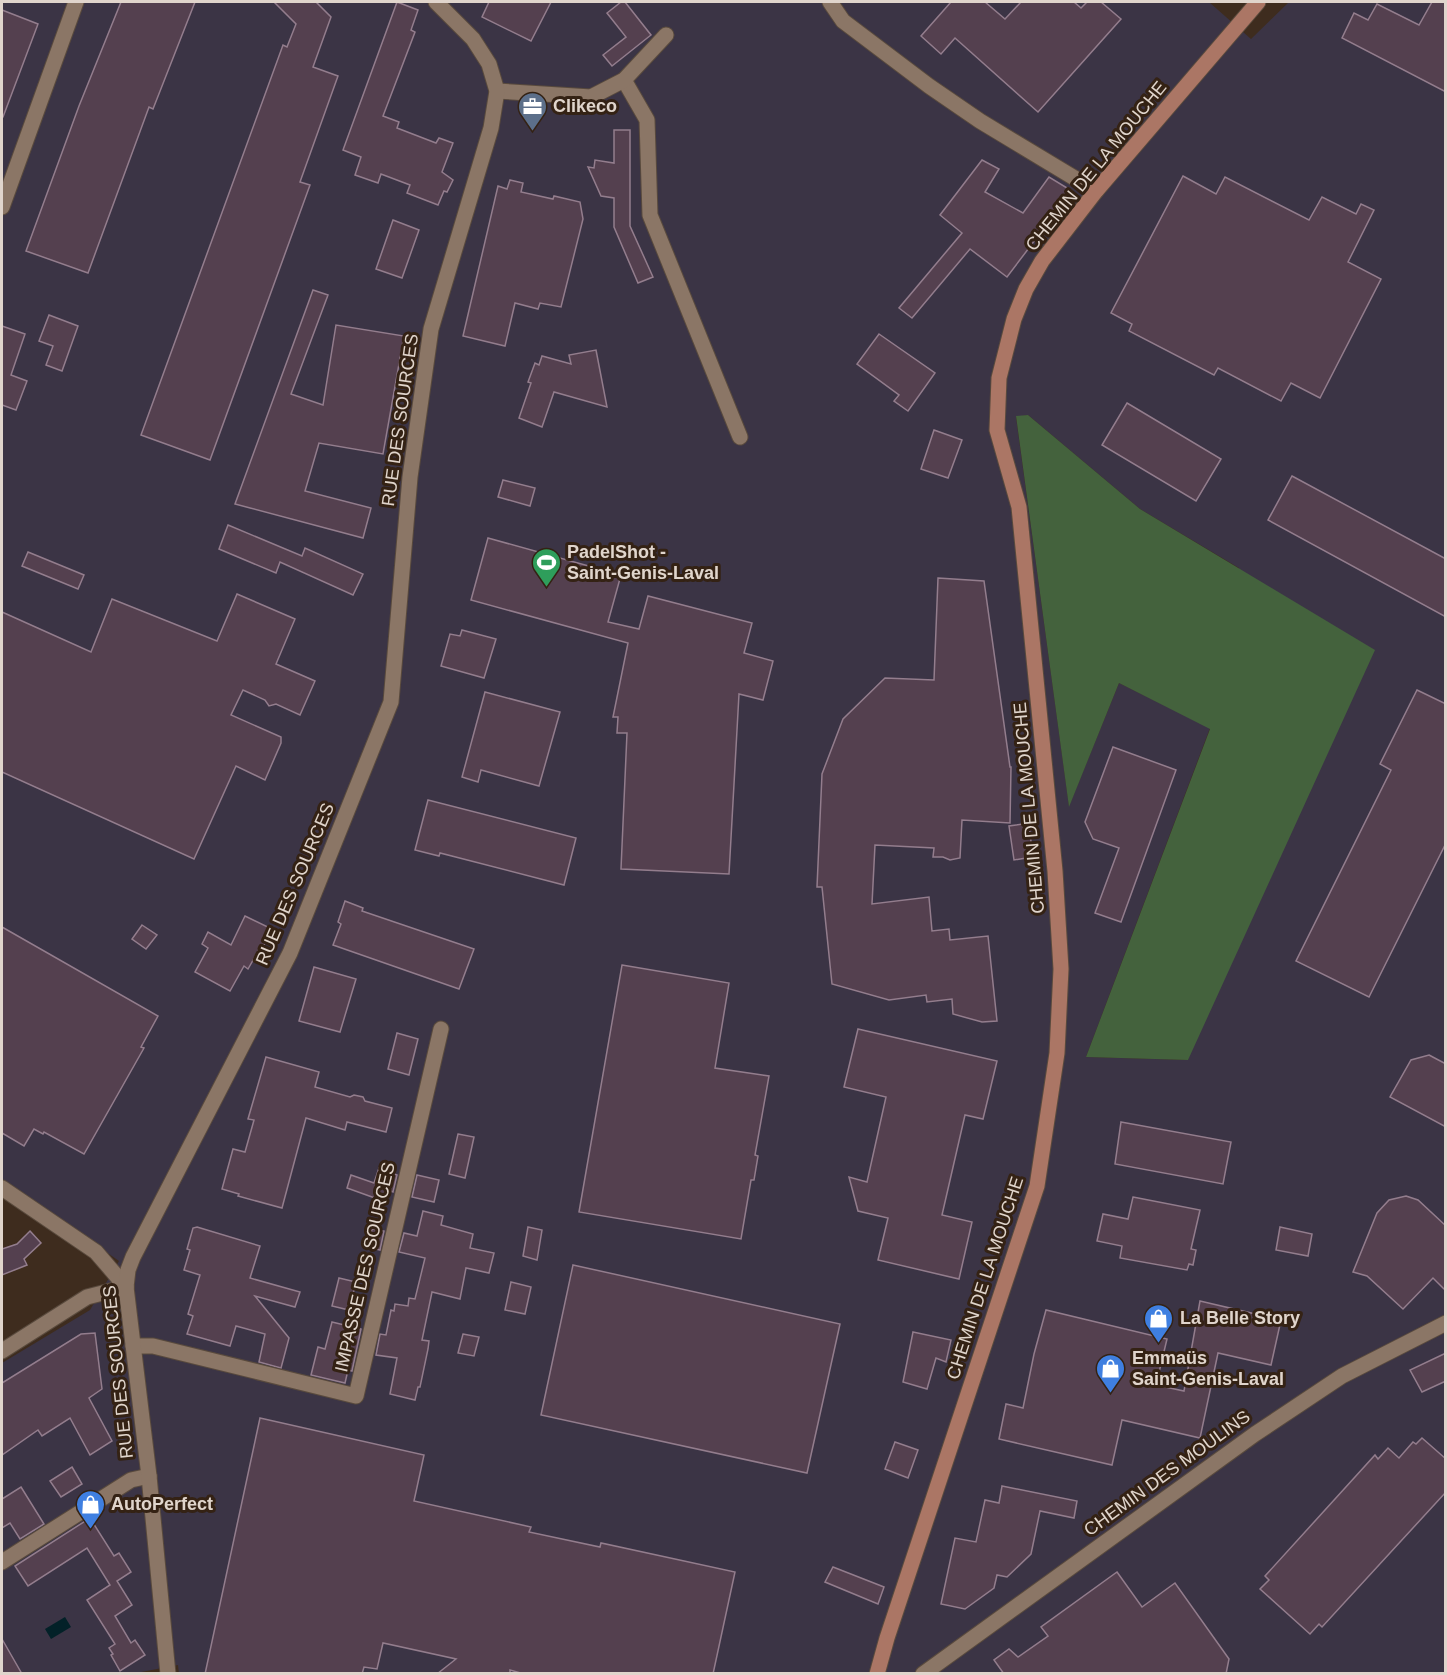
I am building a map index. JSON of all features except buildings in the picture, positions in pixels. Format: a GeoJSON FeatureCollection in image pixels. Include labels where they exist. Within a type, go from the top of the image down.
{"type":"FeatureCollection","features":[{"type":"Feature","properties":{"kind":"street"},"geometry":{"type":"LineString","coordinates":[[2,207],[76,2]]}},
{"type":"Feature","properties":{"kind":"street","name":"RUE DES SOURCES"},"geometry":{"type":"LineString","coordinates":[[168,1674],[126,1287],[133,1257],[290,953],[391,702],[410,477],[431,329],[490,128],[497,91],[489,64],[473,39],[436,2]]}},
{"type":"Feature","properties":{"kind":"street"},"geometry":{"type":"LineString","coordinates":[[830,2],[843,21],[928,86],[980,121],[1096,191]]}},
{"type":"Feature","properties":{"kind":"street","name":"CHEMIN DE LA MOUCHE"},"geometry":{"type":"LineString","coordinates":[[877,1674],[886,1638],[1037,1186],[1055,1070],[1061,969],[1055,871],[1019,507],[997,430],[999,378],[1014,319],[1026,289],[1042,261],[1096,191],[1258,2]]}},
{"type":"Feature","properties":{"kind":"street"},"geometry":{"type":"LineString","coordinates":[[497,91],[591,97],[624,80],[666,35]]}},
{"type":"Feature","properties":{"kind":"street"},"geometry":{"type":"LineString","coordinates":[[624,80],[647,120],[650,215],[740,437]]}},
{"type":"Feature","properties":{"kind":"street","name":"IMPASSE DES SOURCES"},"geometry":{"type":"LineString","coordinates":[[133,1346],[153,1346],[356,1396],[441,1029]]}},
{"type":"Feature","properties":{"kind":"street"},"geometry":{"type":"LineString","coordinates":[[2,1188],[96,1252],[126,1287],[87,1297],[2,1351]]}},
{"type":"Feature","properties":{"kind":"street","name":"CHEMIN DES MOULINS"},"geometry":{"type":"LineString","coordinates":[[923,1674],[1255,1434],[1342,1376],[1446,1323]]}},
{"type":"Feature","properties":{"kind":"street"},"geometry":{"type":"LineString","coordinates":[[2,1562],[131,1480],[148,1476]]}},
{"type":"Feature","properties":{"kind":"shaded area"},"geometry":{"type":"Polygon","coordinates":[[[2,2],[1209,2],[1251,39],[1289,2],[1445,2],[1445,1673],[179,1674],[178,1665],[136,1673],[2,1673],[2,1363],[90,1310],[119,1261],[2,1179],[2,2]],[[1028,415],[1016,417],[1069,806],[1119,683],[1210,728],[1086,1057],[1188,1060],[1239,568],[1140,509],[1028,415]]]}},
{"type":"Feature","properties":{"kind":"green space"},"geometry":{"type":"Polygon","coordinates":[[[1028,415],[1140,509],[1375,650],[1188,1060],[1086,1057],[1210,729],[1119,683],[1069,807],[1016,416],[1028,415]]]}},
{"type":"Feature","properties":{"kind":"water"},"geometry":{"type":"Polygon","coordinates":[[[65,1617],[71,1627],[51,1639],[45,1629],[65,1617]]]}},
{"type":"Feature","properties":{"kind":"place","name":"Clikeco"},"geometry":{"type":"Point","coordinates":[532,132]}},
{"type":"Feature","properties":{"kind":"place","name":"PadelShot - Saint-Genis-Laval"},"geometry":{"type":"Point","coordinates":[546,588]}},
{"type":"Feature","properties":{"kind":"place","name":"La Belle Story"},"geometry":{"type":"Point","coordinates":[1159,1344]}},
{"type":"Feature","properties":{"kind":"place","name":"Emmaüs Saint-Genis-Laval"},"geometry":{"type":"Point","coordinates":[1111,1394]}},
{"type":"Feature","properties":{"kind":"place","name":"AutoPerfect"},"geometry":{"type":"Point","coordinates":[90,1530]}}]}
